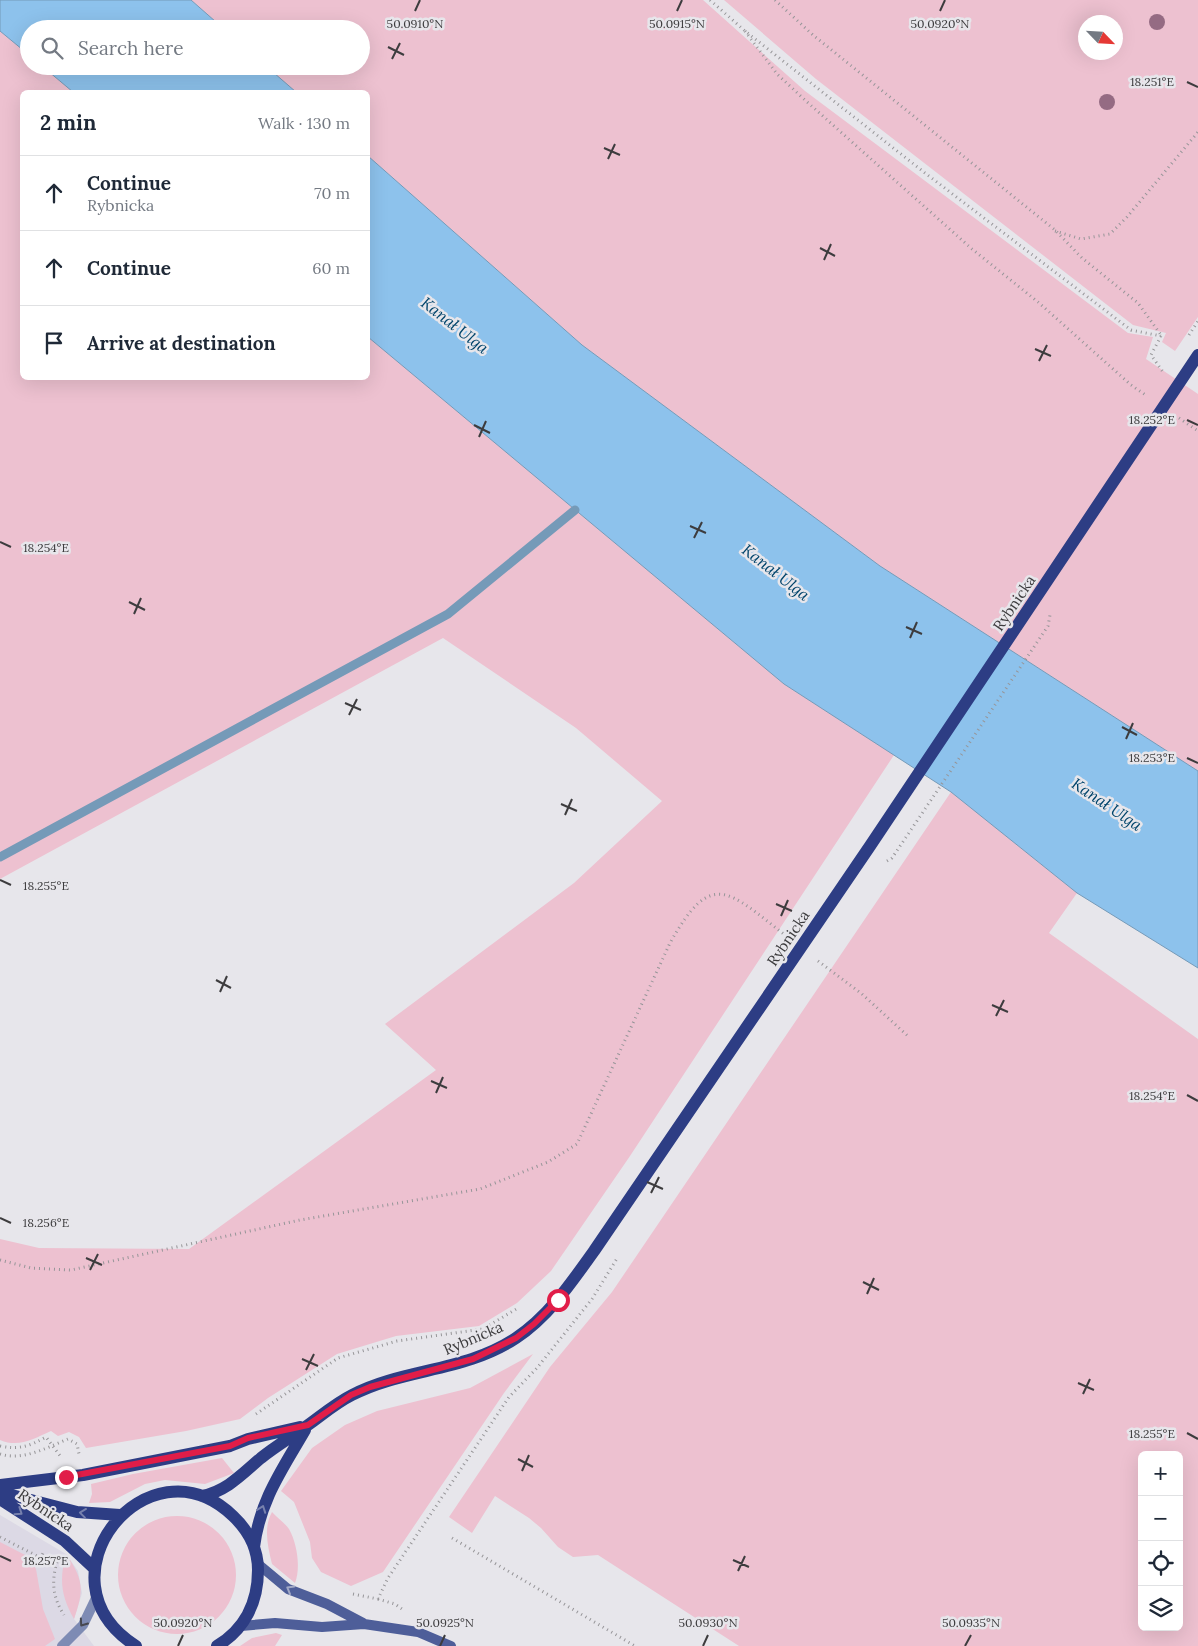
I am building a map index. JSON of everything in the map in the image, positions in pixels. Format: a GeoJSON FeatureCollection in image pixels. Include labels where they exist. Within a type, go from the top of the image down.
{"type":"FeatureCollection","features":[{"type":"Feature","properties":{"kind":"main road","name":"Rybnicka"},"geometry":{"type":"LineString","coordinates":[[202,1496],[219,1492],[351,1395],[370,1387],[473,1359],[516,1338],[534,1324],[558,1300],[870,846],[1198,355]]}},
{"type":"Feature","properties":{"kind":"main road","name":"Rybnicka"},"geometry":{"type":"LineString","coordinates":[[254,1547],[260,1512],[308,1425]]}},
{"type":"Feature","properties":{"kind":"main road"},"geometry":{"type":"LineString","coordinates":[[0,1485],[74,1476],[230,1446],[248,1438],[308,1425]]}},
{"type":"Feature","properties":{"kind":"main road","name":"Rybnicka"},"geometry":{"type":"LineString","coordinates":[[0,1492],[81,1513],[120,1515]]}},
{"type":"Feature","properties":{"kind":"main road","name":"Rybnicka"},"geometry":{"type":"LineString","coordinates":[[136,1646],[112,1626],[102,1610],[97,1596],[95,1569],[102,1540],[120,1515],[140,1501],[165,1493],[184,1493],[202,1496],[216,1502],[234,1516],[248,1533],[254,1547],[258,1564],[256,1596],[241,1626],[222,1644]]}},
{"type":"Feature","properties":{"kind":"main road","name":"Rybnicka"},"geometry":{"type":"LineString","coordinates":[[0,1499],[65,1541],[95,1569]]}},
{"type":"Feature","properties":{"kind":"street"},"geometry":{"type":"LineString","coordinates":[[258,1564],[288,1589],[327,1604],[364,1624]]}},
{"type":"Feature","properties":{"kind":"street"},"geometry":{"type":"LineString","coordinates":[[62,1646],[83,1625],[97,1596]]}},
{"type":"Feature","properties":{"kind":"street"},"geometry":{"type":"LineString","coordinates":[[241,1626],[275,1623],[322,1627],[364,1624],[418,1632],[451,1646]]}},
{"type":"Feature","properties":{"kind":"path"},"geometry":{"type":"LineString","coordinates":[[710,0],[745,31],[1131,330],[1161,336]]}},
{"type":"Feature","properties":{"kind":"path"},"geometry":{"type":"LineString","coordinates":[[775,0],[813,34],[1055,230],[1082,258],[1138,304],[1161,336]]}},
{"type":"Feature","properties":{"kind":"path"},"geometry":{"type":"LineString","coordinates":[[745,31],[777,74],[806,101],[972,249],[1038,302],[1131,386],[1153,400]]}},
{"type":"Feature","properties":{"kind":"path"},"geometry":{"type":"LineString","coordinates":[[1055,230],[1082,239],[1110,234],[1128,217],[1198,132]]}},
{"type":"Feature","properties":{"kind":"path"},"geometry":{"type":"LineString","coordinates":[[1161,336],[1151,355],[1164,372]]}},
{"type":"Feature","properties":{"kind":"path"},"geometry":{"type":"LineString","coordinates":[[1176,416],[1198,431]]}},
{"type":"Feature","properties":{"kind":"path"},"geometry":{"type":"LineString","coordinates":[[0,1260],[31,1268],[72,1270],[300,1220],[480,1189],[548,1162],[576,1144],[670,943],[685,915],[703,897],[717,892],[743,902],[787,937]]}},
{"type":"Feature","properties":{"kind":"path"},"geometry":{"type":"LineString","coordinates":[[817,960],[862,994],[910,1037]]}},
{"type":"Feature","properties":{"kind":"path"},"geometry":{"type":"LineString","coordinates":[[349,1593],[378,1599],[388,1578],[509,1397],[537,1368],[592,1300],[622,1250]]}},
{"type":"Feature","properties":{"kind":"path"},"geometry":{"type":"LineString","coordinates":[[252,1416],[338,1358],[397,1341],[483,1329],[519,1307]]}},
{"type":"Feature","properties":{"kind":"path"},"geometry":{"type":"LineString","coordinates":[[0,1446],[18,1449],[29,1446],[46,1437],[63,1459]]}},
{"type":"Feature","properties":{"kind":"path"},"geometry":{"type":"LineString","coordinates":[[0,1454],[8,1457],[23,1456],[68,1439],[77,1444],[80,1456]]}},
{"type":"Feature","properties":{"kind":"path"},"geometry":{"type":"LineString","coordinates":[[0,1537],[41,1558]]}},
{"type":"Feature","properties":{"kind":"path"},"geometry":{"type":"LineString","coordinates":[[452,1538],[635,1646]]}},
{"type":"Feature","properties":{"kind":"path"},"geometry":{"type":"LineString","coordinates":[[58,1559],[53,1576],[54,1590],[57,1604],[66,1618]]}},
{"type":"Feature","properties":{"kind":"shaded area"},"geometry":{"type":"Polygon","coordinates":[[[191,0],[703,0],[805,91],[1128,333],[1153,337],[1146,359],[1198,394],[1198,771],[880,566],[582,345],[370,158],[370,90],[294,90],[276,75],[370,75],[370,20],[214,20],[191,0]]]}},
{"type":"Feature","properties":{"kind":"shaded area"},"geometry":{"type":"Polygon","coordinates":[[[724,0],[1198,0],[1198,317],[1175,351],[1162,342],[1166,333],[1133,325],[816,79],[724,0]]]}},
{"type":"Feature","properties":{"kind":"shaded area"},"geometry":{"type":"Polygon","coordinates":[[[0,31],[20,48],[20,75],[53,75],[71,90],[20,90],[20,380],[370,380],[370,339],[784,684],[894,755],[630,1156],[551,1271],[517,1303],[479,1326],[396,1336],[337,1354],[268,1398],[240,1419],[186,1431],[86,1448],[79,1437],[69,1432],[58,1436],[51,1431],[20,1443],[0,1440],[0,1239],[39,1248],[189,1249],[436,1070],[385,1024],[574,883],[662,801],[576,728],[443,638],[0,879],[0,31]]]}},
{"type":"Feature","properties":{"kind":"shaded area"},"geometry":{"type":"Polygon","coordinates":[[[951,792],[1077,893],[1049,933],[1198,1039],[1198,1646],[739,1646],[598,1555],[573,1557],[558,1547],[529,1518],[495,1496],[472,1533],[449,1517],[550,1367],[612,1292],[951,792]]]}},
{"type":"Feature","properties":{"kind":"shaded area"},"geometry":{"type":"Polygon","coordinates":[[[533,1354],[504,1393],[383,1572],[351,1586],[321,1572],[312,1558],[310,1542],[294,1502],[281,1491],[312,1448],[345,1425],[377,1411],[470,1388],[533,1354]]]}},
{"type":"Feature","properties":{"kind":"shaded area"},"geometry":{"type":"Polygon","coordinates":[[[222,1458],[234,1473],[205,1484],[165,1480],[145,1484],[110,1502],[89,1503],[92,1494],[91,1484],[133,1474],[222,1458]]]}},
{"type":"Feature","properties":{"kind":"shaded area"},"geometry":{"type":"Polygon","coordinates":[[[272,1512],[289,1529],[294,1541],[298,1563],[295,1583],[272,1564],[267,1531],[272,1512]]]}},
{"type":"Feature","properties":{"kind":"shaded area"},"geometry":{"type":"Polygon","coordinates":[[[0,1515],[66,1554],[78,1571],[82,1593],[74,1619],[94,1646],[0,1646],[0,1515]]]}},
{"type":"Feature","properties":{"kind":"shaded area"},"geometry":{"type":"Polygon","coordinates":[[[177,1516],[200,1520],[219,1533],[232,1552],[236,1575],[232,1598],[219,1617],[200,1630],[177,1634],[154,1630],[135,1617],[122,1598],[118,1575],[122,1552],[135,1533],[154,1520],[177,1516]]]}},
{"type":"Feature","properties":{"kind":"shaded area"},"geometry":{"type":"Polygon","coordinates":[[[0,1542],[29,1557],[36,1569],[43,1609],[55,1639],[45,1646],[0,1646],[0,1542]]]}},
{"type":"Feature","properties":{"kind":"shaded area"},"geometry":{"type":"Polygon","coordinates":[[[66,1554],[79,1578],[81,1593],[74,1619],[66,1603],[62,1588],[62,1572],[66,1554]]]}},
{"type":"Feature","properties":{"kind":"shaded area"},"geometry":{"type":"Polygon","coordinates":[[[276,1633],[282,1635],[275,1646],[240,1646],[252,1638],[276,1633]]]}},
{"type":"Feature","properties":{"kind":"water"},"geometry":{"type":"Polygon","coordinates":[[[0,0],[191,0],[214,20],[20,20],[20,48],[0,31],[0,0]]]}},
{"type":"Feature","properties":{"kind":"water"},"geometry":{"type":"Polygon","coordinates":[[[53,75],[276,75],[294,90],[71,90],[53,75]]]}},
{"type":"Feature","properties":{"kind":"water","name":"Kanał Ulga"},"geometry":{"type":"Polygon","coordinates":[[[370,158],[582,345],[880,566],[1198,771],[1198,968],[1077,893],[951,792],[784,684],[370,339],[370,158]]]}},
{"type":"Feature","properties":{"kind":"waterway"},"geometry":{"type":"LineString","coordinates":[[0,857],[448,614],[575,510]]}},
{"type":"Feature","properties":{"kind":"route"},"geometry":{"type":"LineString","coordinates":[[66,1477],[230,1446],[248,1438],[308,1425],[351,1395],[370,1387],[450,1367],[473,1359],[516,1338],[534,1324],[558,1300]]}}]}
